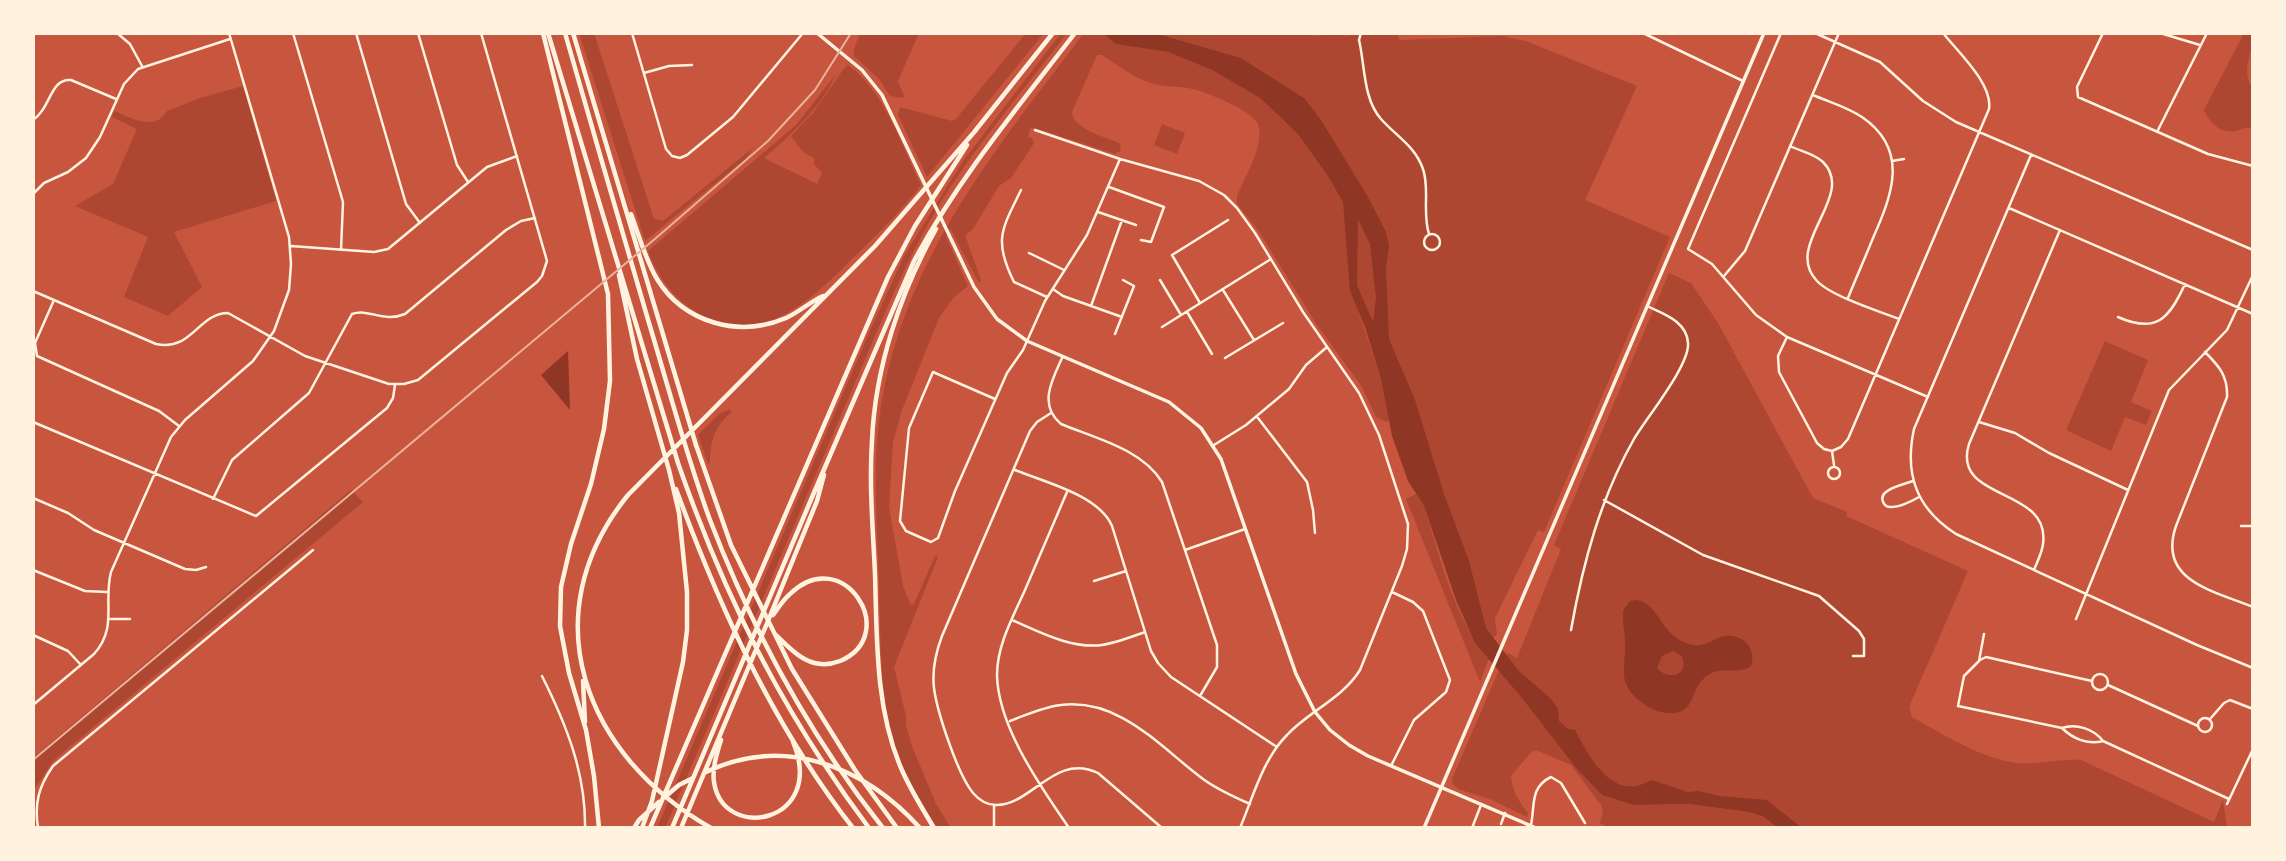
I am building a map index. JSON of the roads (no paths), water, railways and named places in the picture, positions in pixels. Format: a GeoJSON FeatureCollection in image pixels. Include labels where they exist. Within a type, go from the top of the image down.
{"type":"FeatureCollection","features":[{"type":"Feature","properties":{"kind":"highway"},"geometry":{"type":"LineString","coordinates":[[545,33],[618,267],[637,359],[670,470],[722,606],[756,676],[786,727],[853,828]]}},
{"type":"Feature","properties":{"kind":"highway"},"geometry":{"type":"LineString","coordinates":[[545,33],[608,294],[610,381],[604,429],[561,587],[561,626],[569,673],[586,730]]}},
{"type":"Feature","properties":{"kind":"highway"},"geometry":{"type":"LineString","coordinates":[[565,33],[679,424],[710,519],[768,648],[824,746],[883,828]]}},
{"type":"Feature","properties":{"kind":"highway"},"geometry":{"type":"LineString","coordinates":[[573,33],[637,236],[661,285],[678,304],[704,319],[727,327],[750,327],[768,324],[794,314],[830,292]]}},
{"type":"Feature","properties":{"kind":"highway"},"geometry":{"type":"LineString","coordinates":[[599,828],[577,636],[580,594],[592,553],[612,517],[640,483],[890,230],[976,130],[1053,33]]}},
{"type":"Feature","properties":{"kind":"highway"},"geometry":{"type":"LineString","coordinates":[[672,828],[914,261],[987,147],[1075,34]]}},
{"type":"Feature","properties":{"kind":"highway"},"geometry":{"type":"LineString","coordinates":[[650,828],[888,277],[922,214],[976,130]]}},
{"type":"Feature","properties":{"kind":"highway"},"geometry":{"type":"LineString","coordinates":[[934,828],[900,767],[884,714],[878,664],[872,440],[882,369],[901,306],[932,236],[957,190]]}},
{"type":"Feature","properties":{"kind":"highway"},"geometry":{"type":"LineString","coordinates":[[637,236],[643,267],[696,445],[740,566],[792,669],[855,770],[897,828]]}},
{"type":"Feature","properties":{"kind":"highway"},"geometry":{"type":"LineString","coordinates":[[622,284],[678,463],[728,594],[762,662],[817,753],[869,828]]}},
{"type":"Feature","properties":{"kind":"highway"},"geometry":{"type":"LineString","coordinates":[[681,828],[817,501],[828,460]]}},
{"type":"Feature","properties":{"kind":"highway"},"geometry":{"type":"LineString","coordinates":[[642,828],[652,801],[670,722],[687,630],[685,552],[670,470]]}},
{"type":"Feature","properties":{"kind":"highway"},"geometry":{"type":"LineString","coordinates":[[768,621],[789,594],[818,579],[833,580],[849,587],[861,601],[865,615],[866,628],[860,644],[846,658],[832,664],[819,665],[805,660],[773,632]]}},
{"type":"Feature","properties":{"kind":"highway"},"geometry":{"type":"LineString","coordinates":[[582,670],[594,708],[609,736],[645,778],[678,806],[711,828]]}},
{"type":"Feature","properties":{"kind":"highway"},"geometry":{"type":"LineString","coordinates":[[729,715],[715,764],[714,781],[724,804],[736,813],[747,816],[764,817],[774,814],[783,809],[795,793],[800,769],[795,747],[786,727]]}},
{"type":"Feature","properties":{"kind":"highway"},"geometry":{"type":"LineString","coordinates":[[634,828],[639,820],[679,785],[721,764],[766,756],[814,759],[851,773],[879,789],[920,828]]}},
{"type":"Feature","properties":{"kind":"street"},"geometry":{"type":"LineString","coordinates":[[117,33],[130,44],[142,66]]}},
{"type":"Feature","properties":{"kind":"street"},"geometry":{"type":"LineString","coordinates":[[33,705],[102,644],[110,619],[107,593],[111,572],[166,444],[179,426],[253,361],[271,337],[287,299],[290,246],[282,210],[229,33]]}},
{"type":"Feature","properties":{"kind":"street"},"geometry":{"type":"LineString","coordinates":[[293,33],[343,202],[341,250]]}},
{"type":"Feature","properties":{"kind":"street"},"geometry":{"type":"LineString","coordinates":[[356,33],[406,204],[420,223]]}},
{"type":"Feature","properties":{"kind":"street"},"geometry":{"type":"LineString","coordinates":[[418,33],[457,165],[469,182]]}},
{"type":"Feature","properties":{"kind":"street"},"geometry":{"type":"LineString","coordinates":[[33,291],[162,345],[178,344],[210,319],[225,313],[236,316],[298,353],[395,385],[410,383],[424,376],[542,276],[546,254],[481,33]]}},
{"type":"Feature","properties":{"kind":"street"},"geometry":{"type":"LineString","coordinates":[[632,33],[666,149],[672,156],[680,158],[733,117],[803,33]]}},
{"type":"Feature","properties":{"kind":"street"},"geometry":{"type":"LineString","coordinates":[[817,33],[867,75],[887,105],[974,287],[989,310],[1005,326],[1027,341],[1169,402],[1194,421],[1214,445],[1296,674],[1315,712],[1330,730],[1349,745],[1391,766],[1536,828]]}},
{"type":"Feature","properties":{"kind":"street"},"geometry":{"type":"LineString","coordinates":[[1361,33],[1359,40],[1374,108],[1381,119],[1409,145],[1423,169],[1426,187],[1425,216],[1429,234]]}},
{"type":"Feature","properties":{"kind":"street"},"geometry":{"type":"LineString","coordinates":[[1643,33],[1743,81]]}},
{"type":"Feature","properties":{"kind":"street"},"geometry":{"type":"LineString","coordinates":[[1424,828],[1764,33]]}},
{"type":"Feature","properties":{"kind":"street"},"geometry":{"type":"LineString","coordinates":[[1781,33],[1688,249],[1704,258],[1724,276],[1756,315],[1787,337],[1928,397]]}},
{"type":"Feature","properties":{"kind":"street"},"geometry":{"type":"LineString","coordinates":[[1815,33],[1880,62],[1937,111],[1979,132],[2253,250]]}},
{"type":"Feature","properties":{"kind":"street"},"geometry":{"type":"LineString","coordinates":[[1724,276],[1745,251],[1839,33]]}},
{"type":"Feature","properties":{"kind":"street"},"geometry":{"type":"LineString","coordinates":[[1787,337],[1777,362],[1781,377],[1817,443],[1832,451],[1842,447],[1848,439],[1989,108],[1987,91],[1943,33]]}},
{"type":"Feature","properties":{"kind":"street"},"geometry":{"type":"LineString","coordinates":[[2104,33],[2077,87],[2076,94],[2081,99],[2208,155],[2253,166]]}},
{"type":"Feature","properties":{"kind":"street"},"geometry":{"type":"LineString","coordinates":[[2160,33],[2200,46]]}},
{"type":"Feature","properties":{"kind":"street"},"geometry":{"type":"LineString","coordinates":[[2157,132],[2207,33]]}},
{"type":"Feature","properties":{"kind":"street"},"geometry":{"type":"LineString","coordinates":[[33,194],[44,183],[68,172],[86,158],[100,137],[127,79],[142,66],[231,39]]}},
{"type":"Feature","properties":{"kind":"street"},"geometry":{"type":"LineString","coordinates":[[643,73],[669,66],[692,65]]}},
{"type":"Feature","properties":{"kind":"street"},"geometry":{"type":"LineString","coordinates":[[33,120],[44,111],[55,86],[62,80],[71,80],[116,99]]}},
{"type":"Feature","properties":{"kind":"street"},"geometry":{"type":"LineString","coordinates":[[1813,95],[1854,113],[1869,123],[1881,137],[1892,161],[1893,184],[1890,197],[1847,298]]}},
{"type":"Feature","properties":{"kind":"street"},"geometry":{"type":"LineString","coordinates":[[1035,130],[1120,159],[1195,180],[1218,191],[1237,208],[1303,312],[1359,393],[1379,435],[1404,506],[1408,541],[1402,566],[1355,678],[1339,694],[1292,729],[1277,747],[1240,828]]}},
{"type":"Feature","properties":{"kind":"street"},"geometry":{"type":"LineString","coordinates":[[1790,146],[1819,159],[1830,172],[1830,195],[1811,242],[1807,260],[1816,281],[1827,289],[1899,319]]}},
{"type":"Feature","properties":{"kind":"street"},"geometry":{"type":"LineString","coordinates":[[2031,155],[1912,439],[1910,459],[1913,481],[1919,497],[1935,519],[1956,534],[2086,595],[2253,668]]}},
{"type":"Feature","properties":{"kind":"street"},"geometry":{"type":"LineString","coordinates":[[290,246],[383,251],[492,164],[517,156]]}},
{"type":"Feature","properties":{"kind":"street"},"geometry":{"type":"LineString","coordinates":[[995,399],[933,372],[909,428],[900,521],[906,531],[931,542],[938,538],[955,491],[1007,373],[1027,341],[1047,297],[1082,244],[1120,159]]}},
{"type":"Feature","properties":{"kind":"street"},"geometry":{"type":"LineString","coordinates":[[1892,161],[1904,159]]}},
{"type":"Feature","properties":{"kind":"street"},"geometry":{"type":"LineString","coordinates":[[1109,187],[1164,207],[1151,242],[1141,240]]}},
{"type":"Feature","properties":{"kind":"street"},"geometry":{"type":"LineString","coordinates":[[1021,190],[1002,229],[1001,249],[1014,282],[1047,297]]}},
{"type":"Feature","properties":{"kind":"street"},"geometry":{"type":"LineString","coordinates":[[2008,208],[2253,314]]}},
{"type":"Feature","properties":{"kind":"street"},"geometry":{"type":"LineString","coordinates":[[1098,212],[1136,225]]}},
{"type":"Feature","properties":{"kind":"street"},"geometry":{"type":"LineString","coordinates":[[213,499],[232,460],[302,400],[313,387],[352,314],[361,312],[385,318],[405,314],[506,230],[521,221],[535,218]]}},
{"type":"Feature","properties":{"kind":"street"},"geometry":{"type":"LineString","coordinates":[[1091,306],[1122,220]]}},
{"type":"Feature","properties":{"kind":"street"},"geometry":{"type":"LineString","coordinates":[[1200,303],[1172,255],[1228,220]]}},
{"type":"Feature","properties":{"kind":"street"},"geometry":{"type":"LineString","coordinates":[[2034,570],[2043,538],[2035,514],[2020,502],[1975,479],[1969,468],[1967,450],[2060,230]]}},
{"type":"Feature","properties":{"kind":"street"},"geometry":{"type":"LineString","coordinates":[[1429,234],[1435,234],[1439,238],[1439,246],[1435,249],[1430,250],[1424,244],[1424,239],[1429,234]]}},
{"type":"Feature","properties":{"kind":"street"},"geometry":{"type":"LineString","coordinates":[[1029,253],[1064,271]]}},
{"type":"Feature","properties":{"kind":"street"},"geometry":{"type":"LineString","coordinates":[[1162,327],[1271,259]]}},
{"type":"Feature","properties":{"kind":"street"},"geometry":{"type":"LineString","coordinates":[[2076,620],[2169,390],[2227,330],[2253,275]]}},
{"type":"Feature","properties":{"kind":"street"},"geometry":{"type":"LineString","coordinates":[[1115,334],[1134,286],[1123,280]]}},
{"type":"Feature","properties":{"kind":"street"},"geometry":{"type":"LineString","coordinates":[[1160,280],[1181,315]]}},
{"type":"Feature","properties":{"kind":"street"},"geometry":{"type":"LineString","coordinates":[[2118,317],[2134,324],[2146,325],[2162,320],[2175,307],[2185,285]]}},
{"type":"Feature","properties":{"kind":"street"},"geometry":{"type":"LineString","coordinates":[[1053,289],[1063,296],[1122,317]]}},
{"type":"Feature","properties":{"kind":"street"},"geometry":{"type":"LineString","coordinates":[[1223,289],[1254,340]]}},
{"type":"Feature","properties":{"kind":"street"},"geometry":{"type":"LineString","coordinates":[[54,300],[35,344],[35,354],[43,361],[159,411],[179,426]]}},
{"type":"Feature","properties":{"kind":"street"},"geometry":{"type":"LineString","coordinates":[[1571,630],[1581,574],[1604,500],[1630,445],[1683,365],[1688,352],[1688,339],[1682,327],[1675,320],[1647,306]]}},
{"type":"Feature","properties":{"kind":"street"},"geometry":{"type":"LineString","coordinates":[[1186,312],[1212,354]]}},
{"type":"Feature","properties":{"kind":"street"},"geometry":{"type":"LineString","coordinates":[[1225,358],[1283,323]]}},
{"type":"Feature","properties":{"kind":"street"},"geometry":{"type":"LineString","coordinates":[[1214,445],[1257,417],[1289,389],[1306,365],[1327,347]]}},
{"type":"Feature","properties":{"kind":"street"},"geometry":{"type":"LineString","coordinates":[[2205,352],[2222,371],[2227,384],[2227,397],[2176,526],[2172,539],[2172,554],[2178,568],[2187,578],[2253,607]]}},
{"type":"Feature","properties":{"kind":"street"},"geometry":{"type":"LineString","coordinates":[[1062,356],[1048,393],[1051,412],[1061,424],[1132,454],[1152,468],[1164,488],[1218,652],[1214,674],[1200,696]]}},
{"type":"Feature","properties":{"kind":"street"},"geometry":{"type":"LineString","coordinates":[[33,422],[256,516],[387,408],[393,398],[395,385]]}},
{"type":"Feature","properties":{"kind":"street"},"geometry":{"type":"LineString","coordinates":[[1051,412],[1033,426],[942,636],[936,655],[934,677],[940,718],[968,786],[978,799],[993,805],[1011,802],[1069,769],[1081,768],[1092,770],[1162,828]]}},
{"type":"Feature","properties":{"kind":"street"},"geometry":{"type":"LineString","coordinates":[[1257,417],[1307,482],[1315,533]]}},
{"type":"Feature","properties":{"kind":"street"},"geometry":{"type":"LineString","coordinates":[[1979,422],[2015,433],[2049,453],[2129,490]]}},
{"type":"Feature","properties":{"kind":"street"},"geometry":{"type":"LineString","coordinates":[[1832,451],[1834,466]]}},
{"type":"Feature","properties":{"kind":"street"},"geometry":{"type":"LineString","coordinates":[[1014,469],[1092,503],[1106,514],[1154,657],[1162,668],[1171,677],[1277,747]]}},
{"type":"Feature","properties":{"kind":"street"},"geometry":{"type":"LineString","coordinates":[[1913,481],[1887,491],[1883,501],[1892,507],[1919,497]]}},
{"type":"Feature","properties":{"kind":"street"},"geometry":{"type":"LineString","coordinates":[[1067,492],[1012,620],[1002,647],[997,673],[999,692],[1008,722],[1039,785],[1069,828]]}},
{"type":"Feature","properties":{"kind":"street"},"geometry":{"type":"LineString","coordinates":[[33,498],[68,513],[94,530],[188,570],[206,567]]}},
{"type":"Feature","properties":{"kind":"street"},"geometry":{"type":"LineString","coordinates":[[1604,500],[1703,555],[1749,573],[1812,592],[1825,600],[1859,631],[1864,639],[1864,656],[1853,656]]}},
{"type":"Feature","properties":{"kind":"street"},"geometry":{"type":"LineString","coordinates":[[2241,526],[2253,526]]}},
{"type":"Feature","properties":{"kind":"street"},"geometry":{"type":"LineString","coordinates":[[1185,550],[1245,529]]}},
{"type":"Feature","properties":{"kind":"street"},"geometry":{"type":"LineString","coordinates":[[38,828],[36,804],[44,779],[53,766],[313,551]]}},
{"type":"Feature","properties":{"kind":"street"},"geometry":{"type":"LineString","coordinates":[[33,570],[85,591],[107,593]]}},
{"type":"Feature","properties":{"kind":"street"},"geometry":{"type":"LineString","coordinates":[[1094,581],[1126,571]]}},
{"type":"Feature","properties":{"kind":"street"},"geometry":{"type":"LineString","coordinates":[[1391,766],[1414,719],[1446,692],[1450,680],[1423,611],[1413,602],[1392,592]]}},
{"type":"Feature","properties":{"kind":"street"},"geometry":{"type":"LineString","coordinates":[[110,619],[130,619]]}},
{"type":"Feature","properties":{"kind":"street"},"geometry":{"type":"LineString","coordinates":[[1012,620],[1058,639],[1089,645],[1107,644],[1145,632]]}},
{"type":"Feature","properties":{"kind":"street"},"geometry":{"type":"LineString","coordinates":[[1979,661],[1984,634]]}},
{"type":"Feature","properties":{"kind":"street"},"geometry":{"type":"LineString","coordinates":[[33,635],[68,650],[81,665]]}},
{"type":"Feature","properties":{"kind":"street"},"geometry":{"type":"LineString","coordinates":[[2108,685],[2104,689],[2097,689],[2092,681],[1986,657],[1964,676],[1958,706],[2062,728],[2069,725],[2091,730],[2103,741],[2229,799]]}},
{"type":"Feature","properties":{"kind":"street"},"geometry":{"type":"LineString","coordinates":[[2092,681],[2102,674],[2108,680],[2108,685]]}},
{"type":"Feature","properties":{"kind":"street"},"geometry":{"type":"LineString","coordinates":[[542,676],[567,730],[580,772],[585,828]]}},
{"type":"Feature","properties":{"kind":"street"},"geometry":{"type":"LineString","coordinates":[[2108,685],[2198,726],[2202,731],[2209,731],[2213,725],[2210,719]]}},
{"type":"Feature","properties":{"kind":"street"},"geometry":{"type":"LineString","coordinates":[[2210,719],[2230,700],[2253,709]]}},
{"type":"Feature","properties":{"kind":"street"},"geometry":{"type":"LineString","coordinates":[[1008,722],[1042,709],[1064,705],[1087,705],[1107,710],[1131,722],[1205,781],[1250,804]]}},
{"type":"Feature","properties":{"kind":"street"},"geometry":{"type":"LineString","coordinates":[[2198,726],[2203,718],[2210,719]]}},
{"type":"Feature","properties":{"kind":"street"},"geometry":{"type":"LineString","coordinates":[[2062,728],[2067,734],[2082,740],[2097,743],[2103,741]]}},
{"type":"Feature","properties":{"kind":"street"},"geometry":{"type":"LineString","coordinates":[[2227,804],[2253,749]]}},
{"type":"Feature","properties":{"kind":"street"},"geometry":{"type":"LineString","coordinates":[[1531,825],[1534,792],[1551,777],[1561,783],[1585,823]]}},
{"type":"Feature","properties":{"kind":"street"},"geometry":{"type":"LineString","coordinates":[[1472,828],[1482,803]]}},
{"type":"Feature","properties":{"kind":"street"},"geometry":{"type":"LineString","coordinates":[[993,805],[994,828]]}},
{"type":"Feature","properties":{"kind":"street"},"geometry":{"type":"LineString","coordinates":[[1500,824],[1506,813]]}},
{"type":"Feature","properties":{"kind":"railway"},"geometry":{"type":"LineString","coordinates":[[33,760],[768,141],[815,90],[851,33]]}}]}
